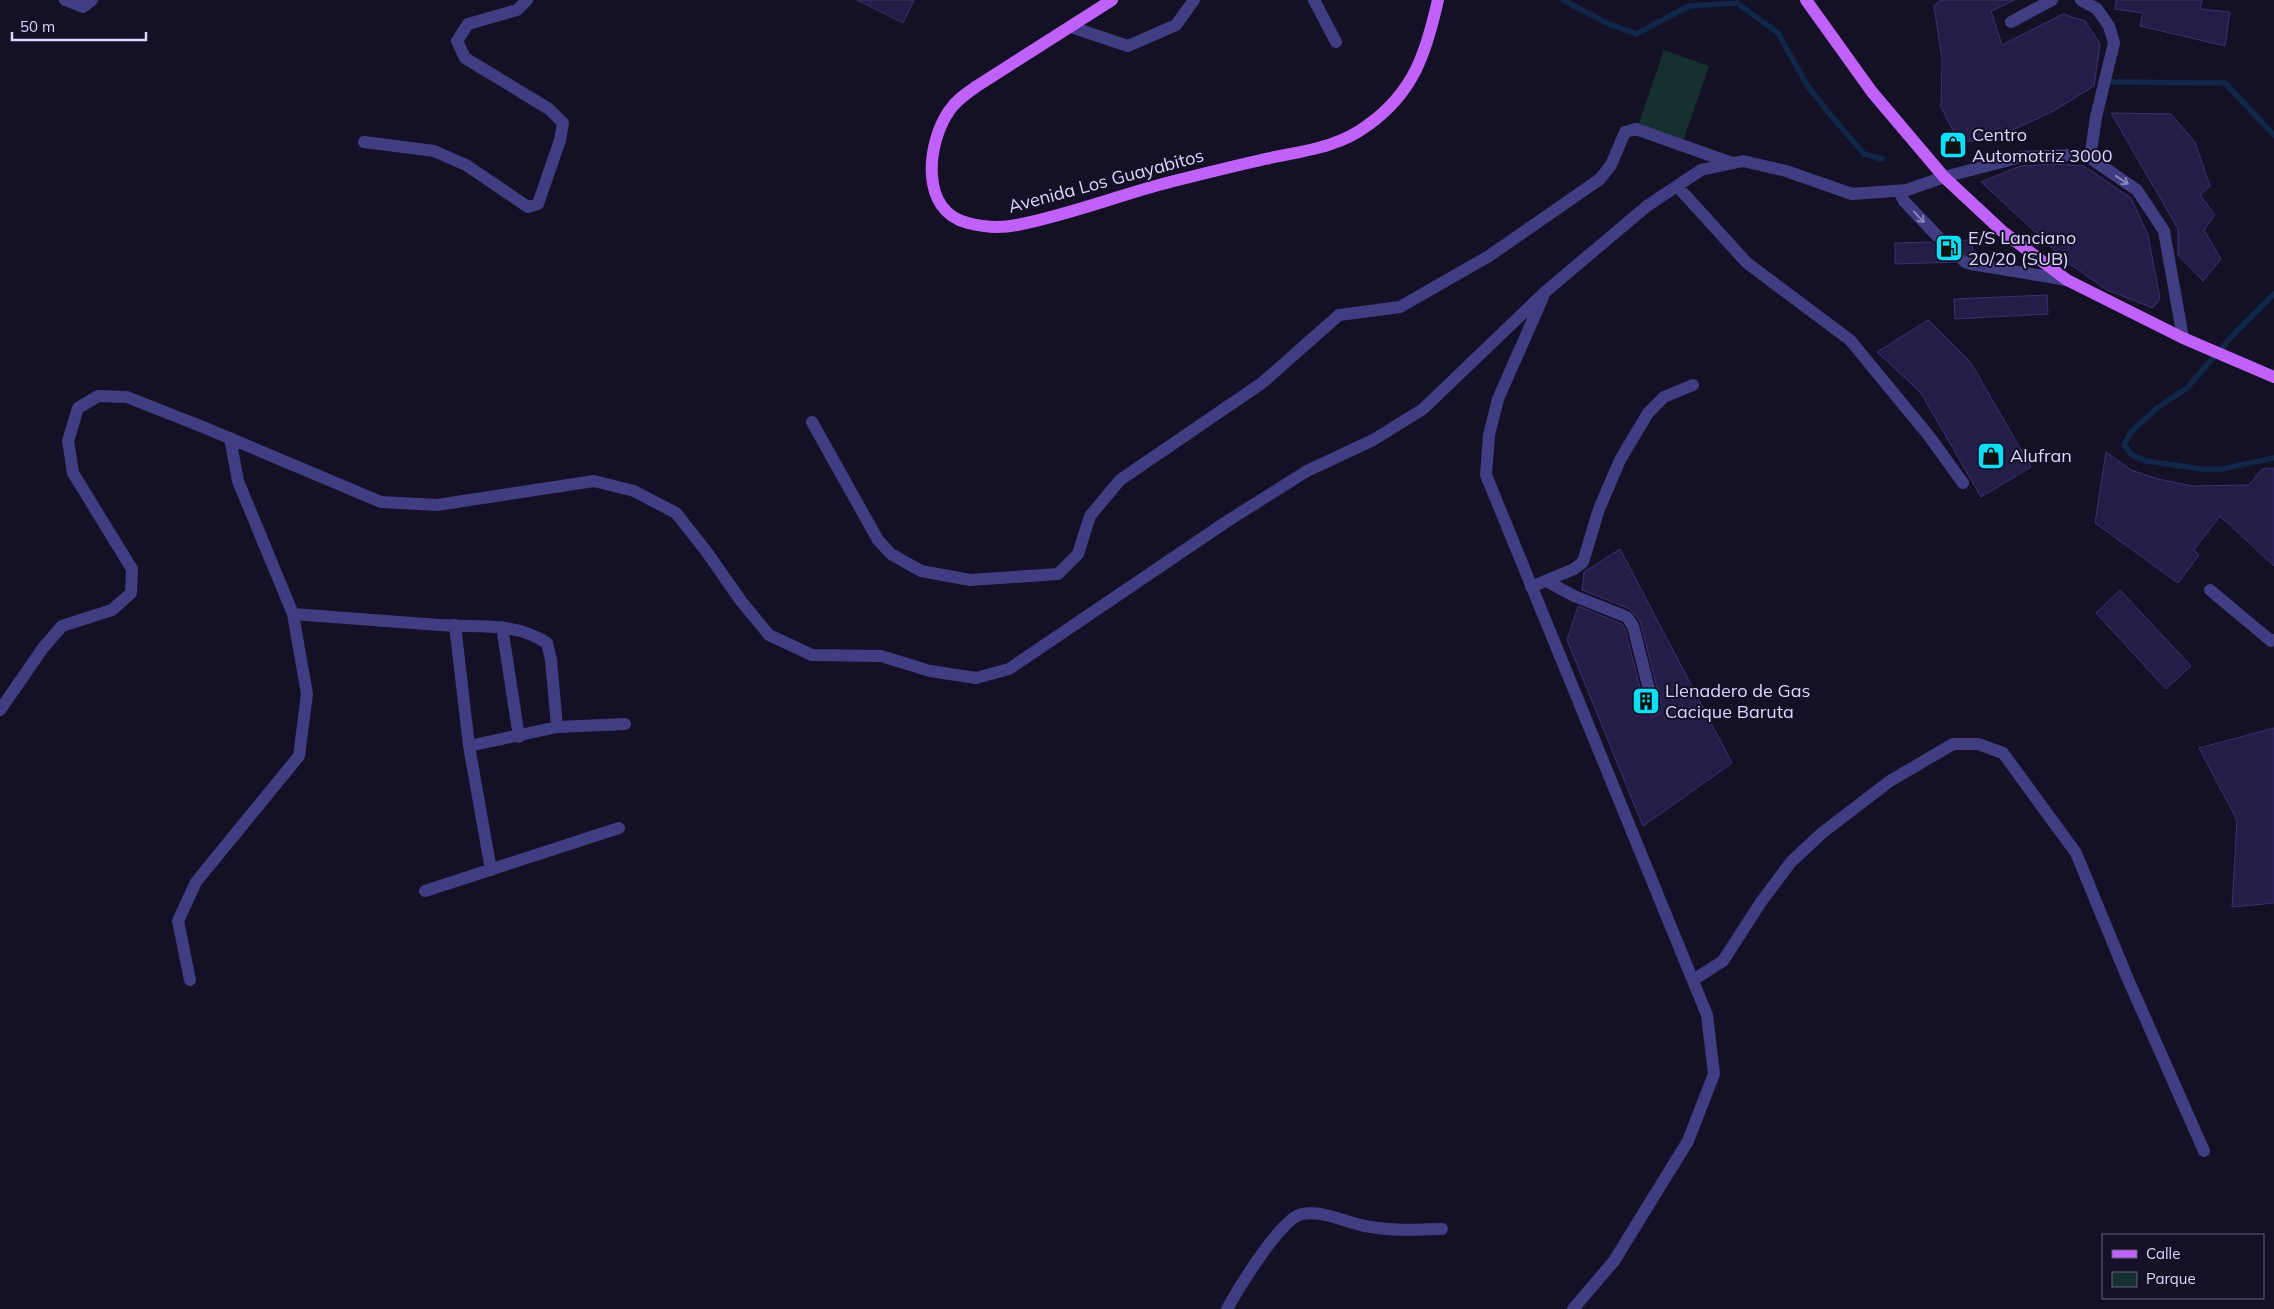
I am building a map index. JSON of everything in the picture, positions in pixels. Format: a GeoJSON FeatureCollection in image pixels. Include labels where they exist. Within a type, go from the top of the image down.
{"type":"FeatureCollection","features":[{"type":"Feature","properties":{"kind":"main road","name":"Avenida Los Guayabitos"},"geometry":{"type":"LineString","coordinates":[[1112,0],[977,86],[957,101],[944,119],[937,133],[931,158],[933,181],[939,198],[950,214],[958,220],[982,226],[1016,226],[1168,182],[1340,143],[1380,116],[1409,85],[1421,60],[1438,0]]}},
{"type":"Feature","properties":{"kind":"main road"},"geometry":{"type":"LineString","coordinates":[[1806,0],[1872,92],[1944,178],[2002,231],[2067,280],[2183,338],[2274,377]]}},
{"type":"Feature","properties":{"kind":"street"},"geometry":{"type":"LineString","coordinates":[[65,0],[83,7],[92,0]]}},
{"type":"Feature","properties":{"kind":"street"},"geometry":{"type":"LineString","coordinates":[[364,142],[434,151],[466,165],[528,207],[538,204],[560,140],[563,123],[549,108],[465,58],[457,41],[468,24],[517,10],[526,0]]}},
{"type":"Feature","properties":{"kind":"street"},"geometry":{"type":"LineString","coordinates":[[1071,27],[1128,46],[1176,26],[1194,0]]}},
{"type":"Feature","properties":{"kind":"street"},"geometry":{"type":"LineString","coordinates":[[1314,0],[1336,42]]}},
{"type":"Feature","properties":{"kind":"street"},"geometry":{"type":"LineString","coordinates":[[2011,22],[2052,0]]}},
{"type":"Feature","properties":{"kind":"street"},"geometry":{"type":"LineString","coordinates":[[2081,0],[2098,9],[2109,26],[2114,43],[2096,117],[2090,158]]}},
{"type":"Feature","properties":{"kind":"street"},"geometry":{"type":"LineString","coordinates":[[812,422],[878,540],[891,554],[921,570],[970,580],[1058,574],[1078,554],[1090,516],[1120,480],[1262,382],[1339,315],[1400,306],[1497,250],[1600,179],[1611,165],[1625,132],[1636,129],[1732,163]]}},
{"type":"Feature","properties":{"kind":"street"},"geometry":{"type":"LineString","coordinates":[[0,710],[43,648],[62,626],[112,610],[131,593],[132,569],[73,474],[68,441],[78,408],[98,396],[127,397],[381,502],[437,505],[594,481],[634,491],[676,513],[706,551],[740,601],[769,635],[812,655],[881,656],[930,671],[976,678],[1009,669],[1229,520],[1307,471],[1373,440],[1423,409],[1545,292],[1647,206],[1701,170],[1743,161],[1786,171],[1852,194],[1908,190],[2021,157],[2077,155],[2090,158],[2137,190],[2164,231],[2183,338]]}},
{"type":"Feature","properties":{"kind":"street"},"geometry":{"type":"LineString","coordinates":[[1677,186],[1747,263],[1850,340],[1929,436],[1963,482]]}},
{"type":"Feature","properties":{"kind":"street"},"geometry":{"type":"LineString","coordinates":[[1898,191],[1904,201],[1942,241]]}},
{"type":"Feature","properties":{"kind":"street"},"geometry":{"type":"LineString","coordinates":[[1965,262],[2067,280]]}},
{"type":"Feature","properties":{"kind":"street"},"geometry":{"type":"LineString","coordinates":[[1545,292],[1498,400],[1489,436],[1486,474],[1708,1015],[1714,1074],[1688,1141],[1614,1261],[1573,1309]]}},
{"type":"Feature","properties":{"kind":"street"},"geometry":{"type":"LineString","coordinates":[[1531,587],[1548,582],[1574,569],[1583,562],[1599,509],[1620,460],[1648,413],[1664,397],[1693,386]]}},
{"type":"Feature","properties":{"kind":"street"},"geometry":{"type":"LineString","coordinates":[[190,980],[178,921],[196,882],[299,756],[307,694],[293,614],[238,481],[230,438]]}},
{"type":"Feature","properties":{"kind":"street"},"geometry":{"type":"LineString","coordinates":[[1548,582],[1574,596],[1627,617],[1632,626],[1654,709]]}},
{"type":"Feature","properties":{"kind":"street"},"geometry":{"type":"LineString","coordinates":[[2210,590],[2270,641],[2274,640]]}},
{"type":"Feature","properties":{"kind":"street"},"geometry":{"type":"LineString","coordinates":[[293,614],[502,627],[537,636],[547,643],[551,660],[557,727]]}},
{"type":"Feature","properties":{"kind":"street"},"geometry":{"type":"LineString","coordinates":[[455,625],[469,746],[491,870]]}},
{"type":"Feature","properties":{"kind":"street"},"geometry":{"type":"LineString","coordinates":[[502,627],[519,736]]}},
{"type":"Feature","properties":{"kind":"street"},"geometry":{"type":"LineString","coordinates":[[469,746],[557,727],[625,724]]}},
{"type":"Feature","properties":{"kind":"street"},"geometry":{"type":"LineString","coordinates":[[1693,980],[1723,961],[1761,902],[1791,862],[1822,833],[1890,781],[1953,744],[1978,744],[2003,753],[2076,853],[2127,977],[2204,1151]]}},
{"type":"Feature","properties":{"kind":"street"},"geometry":{"type":"LineString","coordinates":[[425,891],[619,828]]}},
{"type":"Feature","properties":{"kind":"street"},"geometry":{"type":"LineString","coordinates":[[1227,1309],[1273,1238],[1283,1227],[1300,1214],[1321,1214],[1364,1226],[1399,1231],[1442,1229]]}},
{"type":"Feature","properties":{"kind":"green space"},"geometry":{"type":"Polygon","coordinates":[[[1664,50],[1709,66],[1682,144],[1637,129],[1664,50]]]}},
{"type":"Feature","properties":{"kind":"building"},"geometry":{"type":"Polygon","coordinates":[[[857,0],[914,0],[903,23],[857,0]]]}},
{"type":"Feature","properties":{"kind":"building"},"geometry":{"type":"Polygon","coordinates":[[[1941,0],[2015,0],[1991,11],[2002,45],[2063,14],[2085,21],[2100,44],[2094,86],[2052,112],[2006,133],[2003,139],[1959,142],[1941,107],[1942,59],[1934,6],[1941,0]]]}},
{"type":"Feature","properties":{"kind":"building"},"geometry":{"type":"Polygon","coordinates":[[[2116,0],[2202,0],[2200,9],[2230,12],[2225,46],[2140,26],[2143,13],[2115,9],[2116,0]]]}},
{"type":"Feature","properties":{"kind":"building"},"geometry":{"type":"Polygon","coordinates":[[[2111,113],[2171,114],[2195,142],[2210,186],[2200,195],[2215,215],[2204,230],[2221,259],[2203,281],[2178,255],[2178,229],[2111,113]]]}},
{"type":"Feature","properties":{"kind":"building"},"geometry":{"type":"Polygon","coordinates":[[[2058,164],[2084,166],[2131,198],[2148,235],[2160,298],[2153,308],[2107,290],[2070,264],[1981,182],[2020,166],[2058,164]]]}},
{"type":"Feature","properties":{"kind":"building"},"geometry":{"type":"Polygon","coordinates":[[[1972,240],[1973,256],[1963,254],[1959,256],[1957,262],[1895,264],[1895,243],[1931,242],[1939,249],[1943,249],[1948,247],[1950,241],[1972,240]]]}},
{"type":"Feature","properties":{"kind":"building"},"geometry":{"type":"Polygon","coordinates":[[[2047,295],[2048,314],[1955,319],[1954,299],[2047,295]]]}},
{"type":"Feature","properties":{"kind":"building"},"geometry":{"type":"Polygon","coordinates":[[[1928,320],[1971,363],[2031,467],[1981,497],[1921,393],[1877,352],[1928,320]]]}},
{"type":"Feature","properties":{"kind":"building"},"geometry":{"type":"Polygon","coordinates":[[[2106,452],[2131,470],[2158,479],[2192,486],[2249,485],[2262,469],[2274,468],[2274,566],[2220,516],[2194,550],[2199,555],[2178,583],[2095,523],[2106,452]]]}},
{"type":"Feature","properties":{"kind":"building","name":"Llenadero de Gas Cacique Baruta"},"geometry":{"type":"Polygon","coordinates":[[[1620,549],[1732,763],[1643,826],[1567,640],[1578,606],[1622,624],[1625,629],[1646,711],[1652,717],[1660,714],[1662,707],[1640,621],[1630,609],[1582,590],[1584,572],[1620,549]]]}},
{"type":"Feature","properties":{"kind":"building"},"geometry":{"type":"Polygon","coordinates":[[[2120,590],[2191,666],[2166,689],[2096,613],[2120,590]]]}},
{"type":"Feature","properties":{"kind":"building"},"geometry":{"type":"Polygon","coordinates":[[[2274,728],[2274,903],[2232,907],[2237,820],[2199,748],[2274,728]]]}},
{"type":"Feature","properties":{"kind":"waterway"},"geometry":{"type":"LineString","coordinates":[[1563,0],[1607,23],[1636,34],[1689,6],[1737,3],[1778,33],[1807,85],[1864,154],[1882,159]]}},
{"type":"Feature","properties":{"kind":"waterway"},"geometry":{"type":"LineString","coordinates":[[2111,82],[2225,83],[2274,135]]}},
{"type":"Feature","properties":{"kind":"waterway"},"geometry":{"type":"LineString","coordinates":[[2274,294],[2234,334],[2187,388],[2157,408],[2131,432],[2124,445],[2132,455],[2146,461],[2201,469],[2221,469],[2274,458]]}},
{"type":"Feature","properties":{"kind":"tunnel"},"geometry":{"type":"LineString","coordinates":[[1942,241],[1965,262]]}},
{"type":"Feature","properties":{"kind":"place","name":"Centro Automotriz 3000"},"geometry":{"type":"Point","coordinates":[1953,145]}},
{"type":"Feature","properties":{"kind":"place","name":"E/S Lanciano 20/20 (SUB)"},"geometry":{"type":"Point","coordinates":[1949,248]}},
{"type":"Feature","properties":{"kind":"place","name":"Alufran"},"geometry":{"type":"Point","coordinates":[1991,456]}},
{"type":"Feature","properties":{"kind":"place","name":"Llenadero de Gas Cacique Baruta"},"geometry":{"type":"Point","coordinates":[1646,701]}}]}
